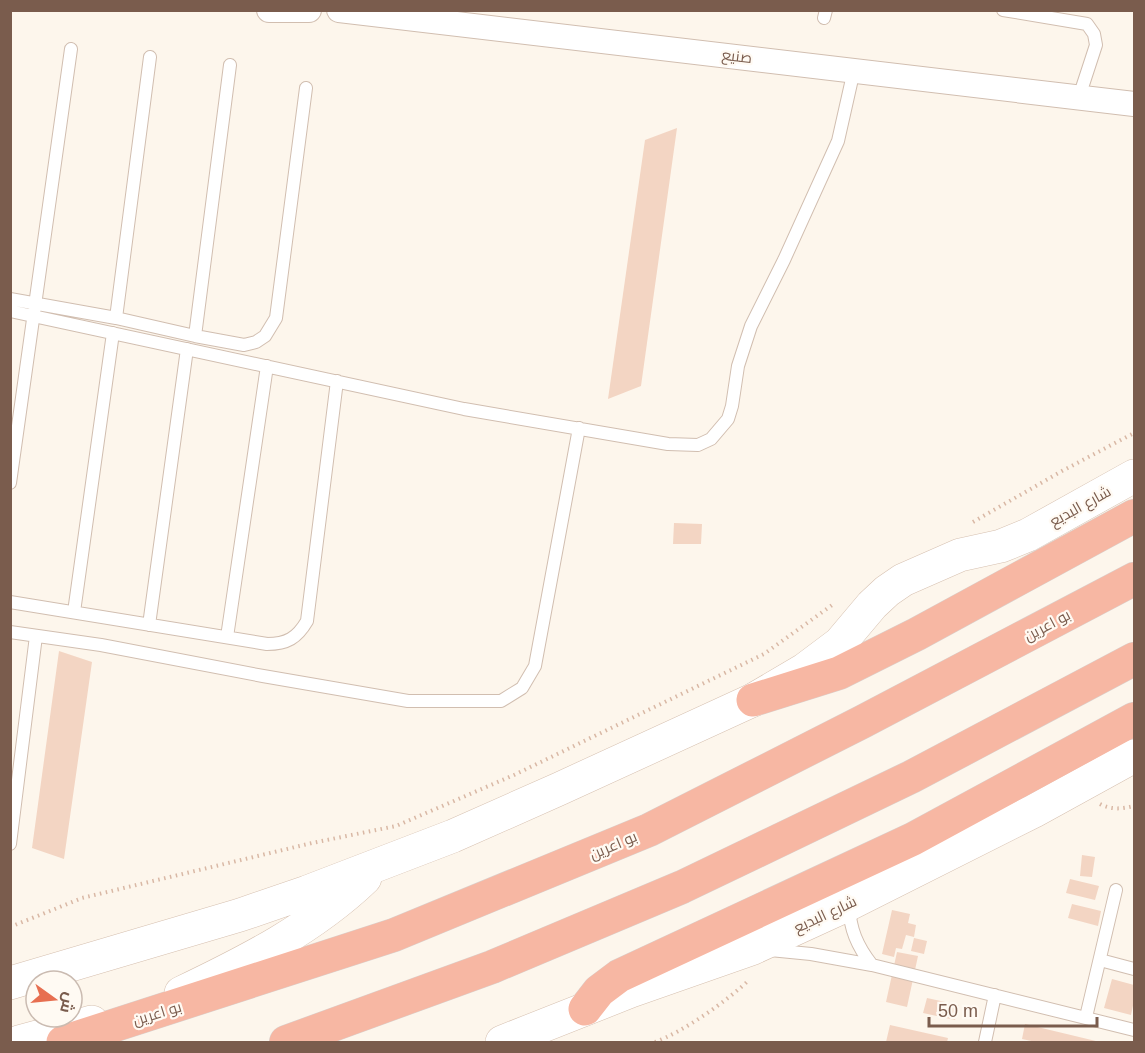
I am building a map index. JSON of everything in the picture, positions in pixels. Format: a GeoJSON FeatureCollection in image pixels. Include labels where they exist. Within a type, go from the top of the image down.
{"type":"FeatureCollection","features":[{"type":"Feature","properties":{"kind":"highway"},"geometry":{"type":"LineString","coordinates":[[753,700],[839,673],[1134,516]]}},
{"type":"Feature","properties":{"kind":"highway","name":"بو اعرين"},"geometry":{"type":"LineString","coordinates":[[63,1042],[394,935],[649,830],[862,722],[1134,579]]}},
{"type":"Feature","properties":{"kind":"highway"},"geometry":{"type":"LineString","coordinates":[[286,1042],[492,967],[682,887],[911,777],[1134,658]]}},
{"type":"Feature","properties":{"kind":"highway"},"geometry":{"type":"LineString","coordinates":[[585,1009],[599,992],[619,976],[913,839],[1134,719]]}},
{"type":"Feature","properties":{"kind":"main road","name":"شارع البديع"},"geometry":{"type":"LineString","coordinates":[[753,700],[824,656],[840,643],[887,591],[903,580],[960,555],[1001,546],[1028,535],[1134,476]]}},
{"type":"Feature","properties":{"kind":"main road"},"geometry":{"type":"LineString","coordinates":[[16,978],[240,915],[377,866],[548,794],[753,700]]}},
{"type":"Feature","properties":{"kind":"main road","name":"شارع البديع"},"geometry":{"type":"LineString","coordinates":[[502,1042],[631,991],[751,949],[849,904],[1034,811],[1134,756]]}},
{"type":"Feature","properties":{"kind":"main road"},"geometry":{"type":"LineString","coordinates":[[19,1042],[172,996],[216,976],[259,954],[341,902],[377,866]]}},
{"type":"Feature","properties":{"kind":"street"},"geometry":{"type":"LineString","coordinates":[[269,10],[309,10]]}},
{"type":"Feature","properties":{"kind":"street","name":"صنيع"},"geometry":{"type":"LineString","coordinates":[[339,10],[531,21],[854,70],[1134,104]]}},
{"type":"Feature","properties":{"kind":"lane"},"geometry":{"type":"LineString","coordinates":[[1003,10],[1087,24],[1094,34],[1096,45],[1079,97]]}},
{"type":"Feature","properties":{"kind":"lane"},"geometry":{"type":"LineString","coordinates":[[10,483],[72,49]]}},
{"type":"Feature","properties":{"kind":"lane"},"geometry":{"type":"LineString","coordinates":[[116,318],[150,57]]}},
{"type":"Feature","properties":{"kind":"lane"},"geometry":{"type":"LineString","coordinates":[[195,336],[230,65]]}},
{"type":"Feature","properties":{"kind":"lane"},"geometry":{"type":"LineString","coordinates":[[10,299],[35,310],[113,333],[464,409],[684,446],[698,445],[711,438],[722,428],[732,406],[738,366],[751,326],[838,141],[854,70]]}},
{"type":"Feature","properties":{"kind":"lane"},"geometry":{"type":"LineString","coordinates":[[10,311],[35,310],[116,318],[244,345],[256,342],[265,336],[272,328],[276,318],[306,88]]}},
{"type":"Feature","properties":{"kind":"lane"},"geometry":{"type":"LineString","coordinates":[[74,612],[113,333]]}},
{"type":"Feature","properties":{"kind":"lane"},"geometry":{"type":"LineString","coordinates":[[149,625],[187,349]]}},
{"type":"Feature","properties":{"kind":"lane"},"geometry":{"type":"LineString","coordinates":[[227,637],[267,366]]}},
{"type":"Feature","properties":{"kind":"lane"},"geometry":{"type":"LineString","coordinates":[[10,602],[227,637],[279,644],[291,640],[300,633],[307,621],[337,381]]}},
{"type":"Feature","properties":{"kind":"lane"},"geometry":{"type":"LineString","coordinates":[[10,633],[101,645],[408,701],[501,701],[522,688],[535,666],[579,428]]}},
{"type":"Feature","properties":{"kind":"lane"},"geometry":{"type":"LineString","coordinates":[[10,844],[36,636]]}},
{"type":"Feature","properties":{"kind":"lane"},"geometry":{"type":"LineString","coordinates":[[1086,1017],[1116,890]]}},
{"type":"Feature","properties":{"kind":"lane"},"geometry":{"type":"LineString","coordinates":[[849,904],[854,937],[872,965]]}},
{"type":"Feature","properties":{"kind":"lane"},"geometry":{"type":"LineString","coordinates":[[751,949],[812,954],[872,965],[1134,1030]]}},
{"type":"Feature","properties":{"kind":"lane"},"geometry":{"type":"LineString","coordinates":[[1100,960],[1134,969]]}},
{"type":"Feature","properties":{"kind":"lane"},"geometry":{"type":"LineString","coordinates":[[985,1042],[995,995]]}},
{"type":"Feature","properties":{"kind":"path"},"geometry":{"type":"LineString","coordinates":[[972,523],[1134,433]]}},
{"type":"Feature","properties":{"kind":"path"},"geometry":{"type":"LineString","coordinates":[[10,927],[82,898],[312,843],[396,826],[514,775],[764,654],[838,601]]}},
{"type":"Feature","properties":{"kind":"path"},"geometry":{"type":"LineString","coordinates":[[655,1042],[667,1038],[706,1013],[748,981],[754,970],[751,949]]}},
{"type":"Feature","properties":{"kind":"building"},"geometry":{"type":"Polygon","coordinates":[[[677,128],[641,386],[608,399],[645,140],[677,128]]]}},
{"type":"Feature","properties":{"kind":"building"},"geometry":{"type":"Polygon","coordinates":[[[674,523],[702,524],[701,544],[673,544],[674,523]]]}},
{"type":"Feature","properties":{"kind":"building"},"geometry":{"type":"Polygon","coordinates":[[[59,651],[92,662],[64,859],[32,848],[59,651]]]}},
{"type":"Feature","properties":{"kind":"building"},"geometry":{"type":"Polygon","coordinates":[[[1082,855],[1095,857],[1092,877],[1080,876],[1082,855]]]}},
{"type":"Feature","properties":{"kind":"building"},"geometry":{"type":"Polygon","coordinates":[[[1070,879],[1099,886],[1095,900],[1066,893],[1070,879]]]}},
{"type":"Feature","properties":{"kind":"building"},"geometry":{"type":"Polygon","coordinates":[[[1072,904],[1101,911],[1098,926],[1068,918],[1072,904]]]}},
{"type":"Feature","properties":{"kind":"building"},"geometry":{"type":"Polygon","coordinates":[[[892,910],[910,914],[908,923],[916,925],[914,937],[906,935],[902,949],[896,948],[894,957],[882,954],[892,910]]]}},
{"type":"Feature","properties":{"kind":"building"},"geometry":{"type":"Polygon","coordinates":[[[914,938],[927,941],[924,954],[911,951],[914,938]]]}},
{"type":"Feature","properties":{"kind":"building"},"geometry":{"type":"Polygon","coordinates":[[[897,952],[918,956],[907,1007],[886,1002],[897,952]]]}},
{"type":"Feature","properties":{"kind":"building"},"geometry":{"type":"Polygon","coordinates":[[[1112,979],[1134,985],[1131,1015],[1104,1008],[1112,979]]]}},
{"type":"Feature","properties":{"kind":"building"},"geometry":{"type":"Polygon","coordinates":[[[927,998],[959,1005],[955,1020],[923,1013],[927,998]]]}},
{"type":"Feature","properties":{"kind":"building"},"geometry":{"type":"Polygon","coordinates":[[[1025,1024],[1100,1042],[1036,1042],[1022,1039],[1025,1024]]]}},
{"type":"Feature","properties":{"kind":"building"},"geometry":{"type":"Polygon","coordinates":[[[890,1025],[948,1038],[947,1042],[886,1042],[890,1025]]]}}]}
